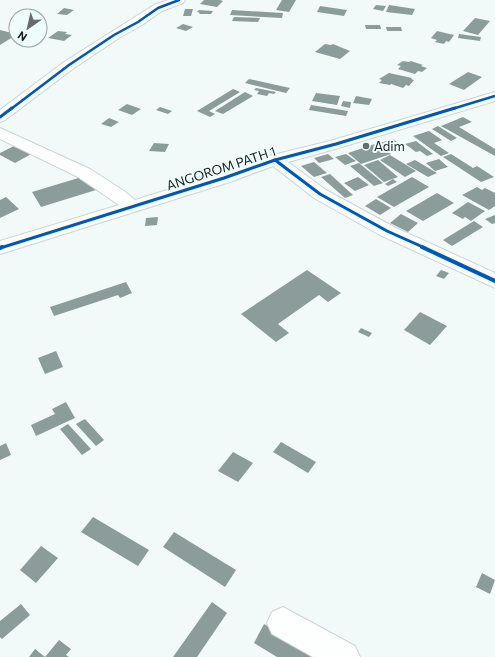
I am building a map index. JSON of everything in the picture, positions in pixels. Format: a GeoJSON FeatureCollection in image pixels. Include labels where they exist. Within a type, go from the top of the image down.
{"type":"FeatureCollection","features":[{"type":"Feature","properties":{"kind":"street"},"geometry":{"type":"LineString","coordinates":[[0,116],[69,65],[114,35],[138,22],[158,8],[179,0]]}},
{"type":"Feature","properties":{"kind":"street","name":"ANGOROM PATH 1"},"geometry":{"type":"LineString","coordinates":[[0,248],[224,178],[275,160],[336,144],[495,96]]}},
{"type":"Feature","properties":{"kind":"street"},"geometry":{"type":"LineString","coordinates":[[0,133],[84,173],[118,195],[132,207]]}},
{"type":"Feature","properties":{"kind":"street"},"geometry":{"type":"LineString","coordinates":[[275,160],[320,194],[387,231],[495,281]]}},
{"type":"Feature","properties":{"kind":"street"},"geometry":{"type":"LineString","coordinates":[[283,623],[344,657]]}},
{"type":"Feature","properties":{"kind":"building"},"geometry":{"type":"Polygon","coordinates":[[[204,0],[223,1],[217,7],[200,4],[204,0]]]}},
{"type":"Feature","properties":{"kind":"building"},"geometry":{"type":"Polygon","coordinates":[[[282,0],[296,0],[289,12],[276,10],[282,0]]]}},
{"type":"Feature","properties":{"kind":"building"},"geometry":{"type":"Polygon","coordinates":[[[376,5],[386,6],[383,11],[373,9],[376,5]]]}},
{"type":"Feature","properties":{"kind":"building"},"geometry":{"type":"Polygon","coordinates":[[[389,5],[415,9],[412,15],[386,12],[389,5]]]}},
{"type":"Feature","properties":{"kind":"building"},"geometry":{"type":"Polygon","coordinates":[[[320,6],[347,10],[344,16],[317,12],[320,6]]]}},
{"type":"Feature","properties":{"kind":"building"},"geometry":{"type":"Polygon","coordinates":[[[64,8],[74,10],[67,15],[57,14],[64,8]]]}},
{"type":"Feature","properties":{"kind":"building"},"geometry":{"type":"Polygon","coordinates":[[[185,9],[193,9],[191,16],[183,16],[185,9]]]}},
{"type":"Feature","properties":{"kind":"building"},"geometry":{"type":"Polygon","coordinates":[[[199,10],[213,11],[211,14],[199,14],[200,13],[197,12],[199,10]]]}},
{"type":"Feature","properties":{"kind":"building"},"geometry":{"type":"Polygon","coordinates":[[[232,10],[283,13],[282,18],[230,15],[232,10]]]}},
{"type":"Feature","properties":{"kind":"building"},"geometry":{"type":"Polygon","coordinates":[[[234,17],[260,18],[258,22],[232,21],[234,17]]]}},
{"type":"Feature","properties":{"kind":"building"},"geometry":{"type":"Polygon","coordinates":[[[475,18],[490,21],[478,35],[463,31],[475,18]]]}},
{"type":"Feature","properties":{"kind":"building"},"geometry":{"type":"Polygon","coordinates":[[[183,24],[193,27],[186,31],[176,28],[183,24]]]}},
{"type":"Feature","properties":{"kind":"building"},"geometry":{"type":"Polygon","coordinates":[[[365,25],[380,25],[381,29],[366,29],[365,25]]]}},
{"type":"Feature","properties":{"kind":"building"},"geometry":{"type":"Polygon","coordinates":[[[386,27],[401,27],[402,31],[387,31],[386,27]]]}},
{"type":"Feature","properties":{"kind":"building"},"geometry":{"type":"Polygon","coordinates":[[[0,30],[8,32],[8,40],[0,45],[0,30]]]}},
{"type":"Feature","properties":{"kind":"building"},"geometry":{"type":"Polygon","coordinates":[[[58,31],[67,32],[65,34],[72,35],[64,41],[48,38],[58,31]]]}},
{"type":"Feature","properties":{"kind":"building"},"geometry":{"type":"Polygon","coordinates":[[[437,31],[454,35],[449,42],[446,41],[444,44],[435,42],[437,40],[431,38],[437,31]]]}},
{"type":"Feature","properties":{"kind":"building"},"geometry":{"type":"Polygon","coordinates":[[[459,34],[481,37],[480,41],[458,38],[459,34]]]}},
{"type":"Feature","properties":{"kind":"building"},"geometry":{"type":"Polygon","coordinates":[[[325,44],[333,44],[350,51],[340,59],[315,52],[325,44]]]}},
{"type":"Feature","properties":{"kind":"building"},"geometry":{"type":"Polygon","coordinates":[[[403,61],[411,61],[427,68],[422,72],[418,71],[415,74],[398,69],[401,66],[397,65],[403,61]]]}},
{"type":"Feature","properties":{"kind":"building"},"geometry":{"type":"Polygon","coordinates":[[[468,72],[482,77],[464,90],[449,84],[468,72]]]}},
{"type":"Feature","properties":{"kind":"building"},"geometry":{"type":"Polygon","coordinates":[[[389,73],[412,78],[411,79],[414,80],[409,86],[406,85],[403,88],[391,84],[379,83],[382,80],[379,79],[389,73]]]}},
{"type":"Feature","properties":{"kind":"building"},"geometry":{"type":"Polygon","coordinates":[[[249,79],[290,88],[286,93],[245,83],[249,79]]]}},
{"type":"Feature","properties":{"kind":"building"},"geometry":{"type":"Polygon","coordinates":[[[256,88],[276,92],[274,94],[269,93],[267,96],[257,94],[259,91],[254,90],[256,88]]]}},
{"type":"Feature","properties":{"kind":"building"},"geometry":{"type":"Polygon","coordinates":[[[233,89],[240,92],[209,111],[215,114],[210,117],[197,111],[233,89]]]}},
{"type":"Feature","properties":{"kind":"building"},"geometry":{"type":"Polygon","coordinates":[[[245,92],[253,96],[223,114],[215,111],[245,92]]]}},
{"type":"Feature","properties":{"kind":"building"},"geometry":{"type":"Polygon","coordinates":[[[316,93],[340,96],[337,105],[312,101],[316,93]]]}},
{"type":"Feature","properties":{"kind":"building"},"geometry":{"type":"Polygon","coordinates":[[[356,96],[372,99],[369,105],[353,103],[356,96]]]}},
{"type":"Feature","properties":{"kind":"building"},"geometry":{"type":"Polygon","coordinates":[[[343,101],[351,102],[350,108],[341,106],[343,101]]]}},
{"type":"Feature","properties":{"kind":"building"},"geometry":{"type":"Polygon","coordinates":[[[127,104],[141,109],[132,115],[118,110],[127,104]]]}},
{"type":"Feature","properties":{"kind":"building"},"geometry":{"type":"Polygon","coordinates":[[[311,105],[348,111],[346,116],[309,110],[311,105]]]}},
{"type":"Feature","properties":{"kind":"building"},"geometry":{"type":"Polygon","coordinates":[[[160,107],[172,111],[168,114],[156,110],[160,107]]]}},
{"type":"Feature","properties":{"kind":"building"},"geometry":{"type":"Polygon","coordinates":[[[463,117],[472,122],[459,127],[495,149],[495,156],[441,126],[463,117]]]}},
{"type":"Feature","properties":{"kind":"building"},"geometry":{"type":"Polygon","coordinates":[[[109,118],[119,122],[111,127],[101,124],[109,118]]]}},
{"type":"Feature","properties":{"kind":"building"},"geometry":{"type":"Polygon","coordinates":[[[438,126],[457,138],[451,141],[432,129],[438,126]]]}},
{"type":"Feature","properties":{"kind":"building"},"geometry":{"type":"Polygon","coordinates":[[[429,131],[442,140],[434,143],[449,153],[441,156],[413,136],[429,131]]]}},
{"type":"Feature","properties":{"kind":"building"},"geometry":{"type":"Polygon","coordinates":[[[393,139],[402,146],[389,150],[380,143],[393,139]]]}},
{"type":"Feature","properties":{"kind":"building"},"geometry":{"type":"Polygon","coordinates":[[[416,141],[433,154],[427,156],[420,151],[416,152],[405,144],[416,141]]]}},
{"type":"Feature","properties":{"kind":"building"},"geometry":{"type":"Polygon","coordinates":[[[154,143],[169,144],[165,152],[149,151],[154,143]]]}},
{"type":"Feature","properties":{"kind":"building"},"geometry":{"type":"Polygon","coordinates":[[[378,143],[391,154],[361,164],[348,153],[378,143]]]}},
{"type":"Feature","properties":{"kind":"building"},"geometry":{"type":"Polygon","coordinates":[[[16,145],[33,153],[15,163],[0,155],[0,153],[16,145]]]}},
{"type":"Feature","properties":{"kind":"building"},"geometry":{"type":"Polygon","coordinates":[[[328,154],[334,159],[319,163],[314,158],[328,154]]]}},
{"type":"Feature","properties":{"kind":"building"},"geometry":{"type":"Polygon","coordinates":[[[346,154],[356,161],[345,165],[335,157],[346,154]]]}},
{"type":"Feature","properties":{"kind":"building"},"geometry":{"type":"Polygon","coordinates":[[[451,154],[473,168],[477,166],[494,177],[481,182],[443,157],[451,154]]]}},
{"type":"Feature","properties":{"kind":"building"},"geometry":{"type":"Polygon","coordinates":[[[390,155],[416,171],[405,177],[380,160],[390,155]]]}},
{"type":"Feature","properties":{"kind":"building"},"geometry":{"type":"Polygon","coordinates":[[[439,159],[448,167],[435,171],[426,163],[439,159]]]}},
{"type":"Feature","properties":{"kind":"building"},"geometry":{"type":"Polygon","coordinates":[[[378,160],[398,177],[384,182],[364,165],[378,160]]]}},
{"type":"Feature","properties":{"kind":"building"},"geometry":{"type":"Polygon","coordinates":[[[415,160],[437,173],[428,177],[406,164],[415,160]]]}},
{"type":"Feature","properties":{"kind":"building"},"geometry":{"type":"Polygon","coordinates":[[[314,162],[327,173],[314,177],[301,166],[314,162]]]}},
{"type":"Feature","properties":{"kind":"building"},"geometry":{"type":"Polygon","coordinates":[[[359,163],[383,183],[374,186],[350,166],[359,163]]]}},
{"type":"Feature","properties":{"kind":"building"},"geometry":{"type":"Polygon","coordinates":[[[330,174],[353,195],[345,198],[321,177],[330,174]]]}},
{"type":"Feature","properties":{"kind":"building"},"geometry":{"type":"Polygon","coordinates":[[[85,176],[96,190],[41,207],[32,192],[85,176]]]}},
{"type":"Feature","properties":{"kind":"building"},"geometry":{"type":"Polygon","coordinates":[[[358,177],[369,185],[355,191],[344,183],[358,177]]]}},
{"type":"Feature","properties":{"kind":"building"},"geometry":{"type":"Polygon","coordinates":[[[412,177],[429,187],[394,207],[377,197],[412,177]]]}},
{"type":"Feature","properties":{"kind":"building"},"geometry":{"type":"Polygon","coordinates":[[[393,179],[397,182],[388,186],[385,184],[393,179]]]}},
{"type":"Feature","properties":{"kind":"building"},"geometry":{"type":"Polygon","coordinates":[[[477,187],[482,190],[485,188],[495,193],[495,206],[489,210],[462,195],[477,187]]]}},
{"type":"Feature","properties":{"kind":"building"},"geometry":{"type":"Polygon","coordinates":[[[437,193],[454,203],[423,221],[406,211],[437,193]]]}},
{"type":"Feature","properties":{"kind":"building"},"geometry":{"type":"Polygon","coordinates":[[[6,197],[19,209],[0,218],[0,200],[6,197]]]}},
{"type":"Feature","properties":{"kind":"building"},"geometry":{"type":"Polygon","coordinates":[[[376,199],[391,208],[380,215],[365,206],[376,199]]]}},
{"type":"Feature","properties":{"kind":"building"},"geometry":{"type":"Polygon","coordinates":[[[468,202],[485,211],[471,221],[465,217],[463,219],[452,213],[468,202]]]}},
{"type":"Feature","properties":{"kind":"building"},"geometry":{"type":"Polygon","coordinates":[[[401,214],[418,223],[408,232],[390,223],[401,214]]]}},
{"type":"Feature","properties":{"kind":"building"},"geometry":{"type":"Polygon","coordinates":[[[495,215],[495,223],[492,224],[485,219],[495,215]]]}},
{"type":"Feature","properties":{"kind":"building"},"geometry":{"type":"Polygon","coordinates":[[[158,217],[157,225],[145,226],[146,218],[158,217]]]}},
{"type":"Feature","properties":{"kind":"building"},"geometry":{"type":"Polygon","coordinates":[[[474,221],[483,227],[452,246],[443,240],[474,221]]]}},
{"type":"Feature","properties":{"kind":"building"},"geometry":{"type":"Polygon","coordinates":[[[307,270],[341,293],[328,302],[319,295],[278,324],[289,333],[276,342],[241,314],[307,270]]]}},
{"type":"Feature","properties":{"kind":"building"},"geometry":{"type":"Polygon","coordinates":[[[441,270],[449,273],[444,279],[436,276],[441,270]]]}},
{"type":"Feature","properties":{"kind":"building"},"geometry":{"type":"Polygon","coordinates":[[[126,282],[132,293],[120,298],[118,295],[54,316],[50,307],[126,282]]]}},
{"type":"Feature","properties":{"kind":"building"},"geometry":{"type":"Polygon","coordinates":[[[420,312],[447,326],[430,345],[404,330],[420,312]]]}},
{"type":"Feature","properties":{"kind":"building"},"geometry":{"type":"Polygon","coordinates":[[[361,328],[372,333],[369,337],[358,332],[361,328]]]}},
{"type":"Feature","properties":{"kind":"building"},"geometry":{"type":"Polygon","coordinates":[[[56,351],[63,367],[45,374],[38,358],[56,351]]]}},
{"type":"Feature","properties":{"kind":"building"},"geometry":{"type":"Polygon","coordinates":[[[66,402],[75,418],[36,436],[31,425],[55,414],[52,409],[66,402]]]}},
{"type":"Feature","properties":{"kind":"building"},"geometry":{"type":"Polygon","coordinates":[[[85,419],[104,440],[96,446],[76,424],[85,419]]]}},
{"type":"Feature","properties":{"kind":"building"},"geometry":{"type":"Polygon","coordinates":[[[68,424],[91,449],[82,455],[60,429],[68,424]]]}},
{"type":"Feature","properties":{"kind":"building"},"geometry":{"type":"Polygon","coordinates":[[[281,442],[316,462],[308,473],[273,452],[281,442]]]}},
{"type":"Feature","properties":{"kind":"building"},"geometry":{"type":"Polygon","coordinates":[[[6,443],[11,455],[0,460],[0,446],[6,443]]]}},
{"type":"Feature","properties":{"kind":"building"},"geometry":{"type":"Polygon","coordinates":[[[233,452],[253,463],[238,482],[218,471],[233,452]]]}},
{"type":"Feature","properties":{"kind":"building"},"geometry":{"type":"Polygon","coordinates":[[[93,517],[149,550],[138,566],[81,532],[93,517]]]}},
{"type":"Feature","properties":{"kind":"building"},"geometry":{"type":"Polygon","coordinates":[[[174,532],[236,570],[225,587],[163,547],[174,532]]]}},
{"type":"Feature","properties":{"kind":"building"},"geometry":{"type":"Polygon","coordinates":[[[41,546],[58,558],[36,583],[20,570],[41,546]]]}},
{"type":"Feature","properties":{"kind":"building"},"geometry":{"type":"Polygon","coordinates":[[[482,573],[495,580],[490,594],[476,587],[482,573]]]}},
{"type":"Feature","properties":{"kind":"building"},"geometry":{"type":"Polygon","coordinates":[[[212,602],[227,613],[197,657],[173,657],[212,602]]]}},
{"type":"Feature","properties":{"kind":"building"},"geometry":{"type":"Polygon","coordinates":[[[21,604],[30,615],[2,639],[0,637],[0,621],[21,604]]]}},
{"type":"Feature","properties":{"kind":"building"},"geometry":{"type":"Polygon","coordinates":[[[264,624],[321,657],[277,657],[254,643],[264,624]]]}},
{"type":"Feature","properties":{"kind":"building"},"geometry":{"type":"Polygon","coordinates":[[[59,640],[71,649],[66,655],[69,657],[45,657],[59,640]]]}},
{"type":"Feature","properties":{"kind":"building"},"geometry":{"type":"Polygon","coordinates":[[[35,649],[45,657],[29,657],[35,649]]]}},
{"type":"Feature","properties":{"kind":"cycle path"},"geometry":{"type":"LineString","coordinates":[[0,117],[69,65],[114,35],[138,22],[158,8],[179,0]]}},
{"type":"Feature","properties":{"kind":"cycle path"},"geometry":{"type":"LineString","coordinates":[[0,248],[224,178],[275,160],[336,144],[495,96]]}},
{"type":"Feature","properties":{"kind":"cycle path"},"geometry":{"type":"LineString","coordinates":[[275,160],[320,194],[387,231],[495,281]]}},
{"type":"Feature","properties":{"kind":"place","name":"Adim"},"geometry":{"type":"Point","coordinates":[366,146]}}]}
